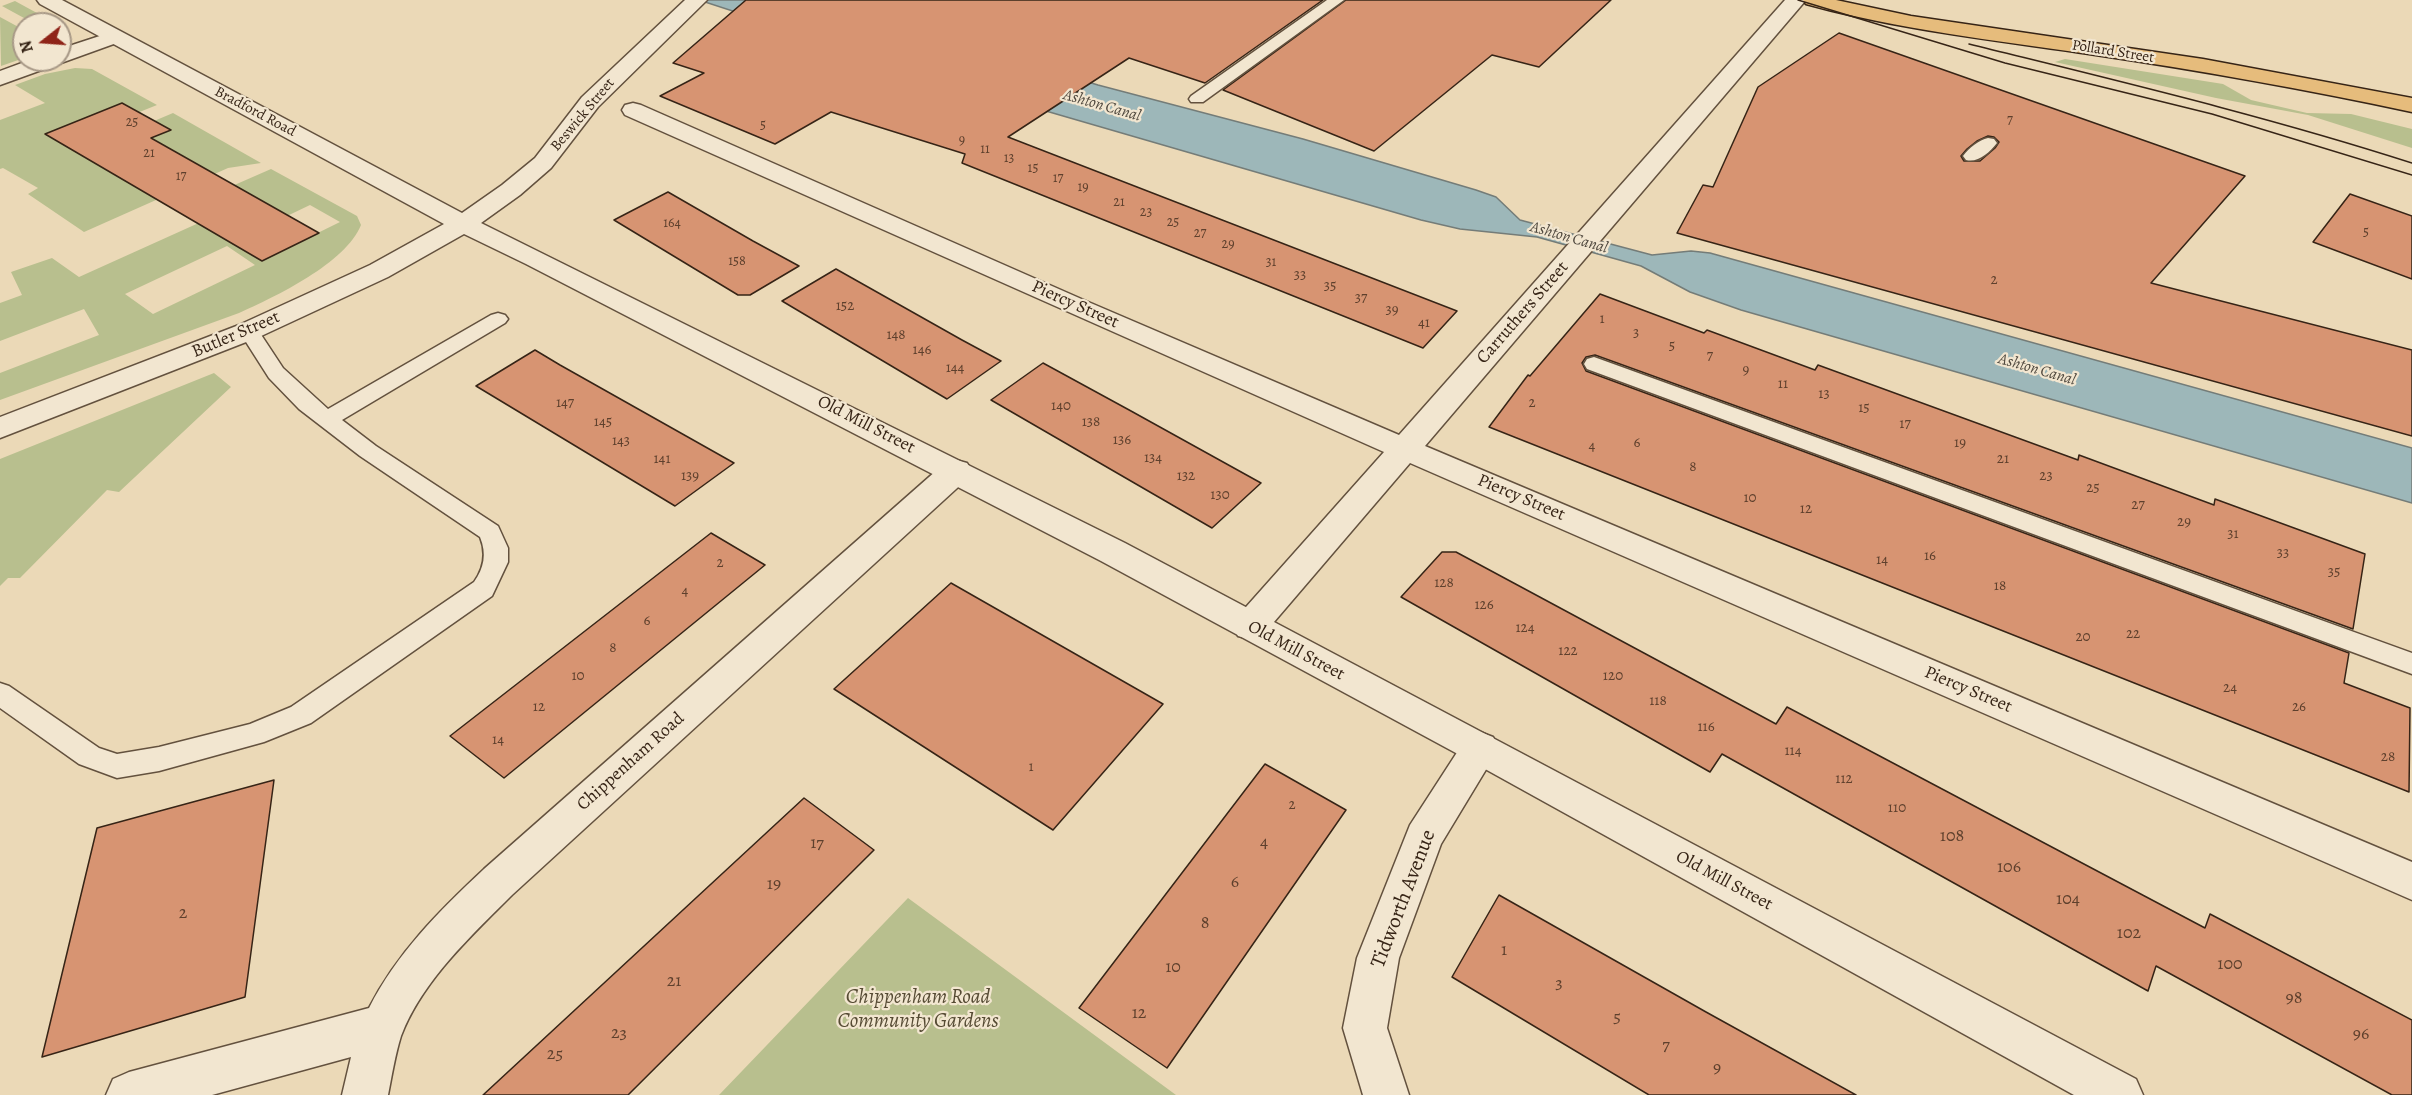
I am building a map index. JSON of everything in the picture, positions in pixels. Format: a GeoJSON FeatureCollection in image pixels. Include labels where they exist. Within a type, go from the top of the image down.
{"type":"FeatureCollection","features":[{"type":"Feature","properties":{"kind":"main road","name":"Pollard Street"},"geometry":{"type":"LineString","coordinates":[[1813,0],[1903,21],[2115,51],[2412,105]]}},
{"type":"Feature","properties":{"kind":"street","name":"Bradford Road"},"geometry":{"type":"LineString","coordinates":[[46,0],[463,224]]}},
{"type":"Feature","properties":{"kind":"street","name":"Carruthers Street"},"geometry":{"type":"LineString","coordinates":[[1250,626],[1796,0]]}},
{"type":"Feature","properties":{"kind":"street","name":"Beswick Street"},"geometry":{"type":"LineString","coordinates":[[463,224],[511,190],[543,163],[590,102],[691,7]]}},
{"type":"Feature","properties":{"kind":"street"},"geometry":{"type":"LineString","coordinates":[[72,52],[115,37]]}},
{"type":"Feature","properties":{"kind":"street"},"geometry":{"type":"LineString","coordinates":[[0,78],[17,72]]}},
{"type":"Feature","properties":{"kind":"street","name":"Piercy Street"},"geometry":{"type":"LineString","coordinates":[[633,110],[1406,449],[2412,881]]}},
{"type":"Feature","properties":{"kind":"street","name":"Butler Street"},"geometry":{"type":"LineString","coordinates":[[0,428],[249,331],[379,271],[463,224]]}},
{"type":"Feature","properties":{"kind":"street","name":"Old Mill Street"},"geometry":{"type":"LineString","coordinates":[[463,224],[535,258],[956,471],[1480,748],[2120,1095]]}},
{"type":"Feature","properties":{"kind":"street","name":"Chippenham Road"},"geometry":{"type":"LineString","coordinates":[[365,1095],[383,1026],[398,996],[440,940],[482,897],[956,471]]}},
{"type":"Feature","properties":{"kind":"street","name":"Tidworth Avenue"},"geometry":{"type":"LineString","coordinates":[[1386,1095],[1365,1028],[1378,958],[1424,837],[1480,748]]}},
{"type":"Feature","properties":{"kind":"street"},"geometry":{"type":"LineString","coordinates":[[129,1095],[383,1026]]}},
{"type":"Feature","properties":{"kind":"lane"},"geometry":{"type":"LineString","coordinates":[[1197,99],[1336,0]]}},
{"type":"Feature","properties":{"kind":"lane"},"geometry":{"type":"LineString","coordinates":[[1972,156],[1988,143]]}},
{"type":"Feature","properties":{"kind":"lane"},"geometry":{"type":"LineString","coordinates":[[327,419],[498,319]]}},
{"type":"Feature","properties":{"kind":"lane"},"geometry":{"type":"LineString","coordinates":[[0,694],[89,756],[117,766],[159,759],[254,734],[301,715],[483,589],[495,570],[497,544],[490,532],[368,451],[307,404],[276,373],[249,331]]}},
{"type":"Feature","properties":{"kind":"lane"},"geometry":{"type":"LineString","coordinates":[[1594,364],[2412,664]]}},
{"type":"Feature","properties":{"kind":"green space"},"geometry":{"type":"Polygon","coordinates":[[[15,1],[35,12],[13,12],[2,6],[15,1]]]}},
{"type":"Feature","properties":{"kind":"green space"},"geometry":{"type":"Polygon","coordinates":[[[0,17],[12,24],[12,62],[1,66],[0,17]]]}},
{"type":"Feature","properties":{"kind":"green space"},"geometry":{"type":"Polygon","coordinates":[[[2065,59],[2223,84],[2251,100],[2307,113],[2351,114],[2412,129],[2412,148],[2308,115],[2216,98],[2055,62],[2065,59]]]}},
{"type":"Feature","properties":{"kind":"green space"},"geometry":{"type":"Polygon","coordinates":[[[75,68],[92,69],[157,105],[132,115],[134,109],[123,103],[69,125],[116,153],[171,130],[163,125],[154,128],[147,124],[173,113],[261,163],[228,168],[84,232],[28,194],[38,188],[3,168],[0,169],[0,120],[45,103],[15,85],[45,74],[72,72],[72,69],[75,68]],[[100,166],[153,197],[208,173],[100,166]]]}},
{"type":"Feature","properties":{"kind":"green space"},"geometry":{"type":"Polygon","coordinates":[[[271,169],[357,216],[361,225],[341,253],[308,277],[254,306],[0,400],[0,373],[99,335],[84,309],[0,341],[0,303],[22,295],[11,272],[52,258],[79,277],[243,203],[223,190],[271,169]],[[310,205],[243,237],[273,255],[340,222],[310,205]],[[227,246],[125,294],[153,314],[255,265],[227,246]]]}},
{"type":"Feature","properties":{"kind":"green space"},"geometry":{"type":"Polygon","coordinates":[[[214,373],[231,387],[119,492],[107,490],[20,578],[8,578],[0,586],[0,459],[214,373]]]}},
{"type":"Feature","properties":{"kind":"green space","name":"Chippenham Road Community Gardens"},"geometry":{"type":"Polygon","coordinates":[[[908,898],[1176,1095],[719,1095],[908,898]]]}},
{"type":"Feature","properties":{"kind":"water","name":"Ashton Canal"},"geometry":{"type":"Polygon","coordinates":[[[699,0],[786,0],[999,55],[1098,85],[1303,139],[1476,190],[1496,197],[1520,220],[1652,255],[1691,251],[1710,253],[2412,448],[2412,503],[1741,310],[1690,292],[1641,266],[1537,237],[1460,229],[1421,220],[984,93],[699,0]]]}},
{"type":"Feature","properties":{"kind":"building"},"geometry":{"type":"Polygon","coordinates":[[[746,0],[1323,0],[1205,83],[1129,58],[1008,137],[1457,311],[1423,348],[962,163],[965,154],[831,112],[775,144],[660,96],[704,73],[673,63],[746,0]]]}},
{"type":"Feature","properties":{"kind":"building"},"geometry":{"type":"Polygon","coordinates":[[[1346,0],[1611,0],[1539,67],[1492,55],[1374,151],[1223,90],[1346,0]]]}},
{"type":"Feature","properties":{"kind":"building"},"geometry":{"type":"Polygon","coordinates":[[[1839,33],[2245,176],[2151,283],[2412,350],[2412,436],[1677,233],[1703,185],[1713,187],[1758,87],[1839,33]],[[1988,136],[1967,149],[1961,156],[1964,161],[1980,161],[1999,142],[1994,137],[1988,136]]]}},
{"type":"Feature","properties":{"kind":"building"},"geometry":{"type":"Polygon","coordinates":[[[122,103],[171,130],[151,138],[319,233],[262,261],[45,134],[122,103]]]}},
{"type":"Feature","properties":{"kind":"building"},"geometry":{"type":"Polygon","coordinates":[[[668,192],[799,266],[750,295],[738,295],[614,220],[668,192]]]}},
{"type":"Feature","properties":{"kind":"building"},"geometry":{"type":"Polygon","coordinates":[[[2350,194],[2412,216],[2412,279],[2313,242],[2350,194]]]}},
{"type":"Feature","properties":{"kind":"building"},"geometry":{"type":"Polygon","coordinates":[[[836,269],[1001,361],[947,399],[782,301],[836,269]]]}},
{"type":"Feature","properties":{"kind":"building"},"geometry":{"type":"Polygon","coordinates":[[[1600,294],[1704,333],[1707,330],[1815,370],[1818,365],[2078,460],[2079,455],[2214,505],[2215,499],[2365,554],[2353,629],[1595,355],[1586,357],[1582,363],[1586,371],[2349,653],[2344,683],[2410,708],[2409,792],[1489,427],[1528,375],[1530,376],[1600,294]]]}},
{"type":"Feature","properties":{"kind":"building"},"geometry":{"type":"Polygon","coordinates":[[[535,350],[734,463],[675,506],[476,386],[535,350]]]}},
{"type":"Feature","properties":{"kind":"building"},"geometry":{"type":"Polygon","coordinates":[[[1043,363],[1261,483],[1212,528],[991,400],[1043,363]]]}},
{"type":"Feature","properties":{"kind":"building"},"geometry":{"type":"Polygon","coordinates":[[[711,533],[765,565],[504,778],[450,736],[711,533]]]}},
{"type":"Feature","properties":{"kind":"building"},"geometry":{"type":"Polygon","coordinates":[[[1442,552],[1456,552],[1776,724],[1787,707],[2205,928],[2210,914],[2412,1020],[2412,1095],[2392,1095],[2156,966],[2148,991],[1722,754],[1710,772],[1401,597],[1442,552]]]}},
{"type":"Feature","properties":{"kind":"building"},"geometry":{"type":"Polygon","coordinates":[[[951,583],[1163,704],[1053,830],[834,689],[951,583]]]}},
{"type":"Feature","properties":{"kind":"building"},"geometry":{"type":"Polygon","coordinates":[[[1265,764],[1346,810],[1167,1068],[1079,1008],[1265,764]]]}},
{"type":"Feature","properties":{"kind":"building"},"geometry":{"type":"Polygon","coordinates":[[[274,780],[245,997],[42,1057],[97,828],[274,780]]]}},
{"type":"Feature","properties":{"kind":"building"},"geometry":{"type":"Polygon","coordinates":[[[804,798],[874,850],[628,1095],[483,1095],[804,798]]]}},
{"type":"Feature","properties":{"kind":"building"},"geometry":{"type":"Polygon","coordinates":[[[1499,895],[1856,1095],[1649,1095],[1452,977],[1499,895]]]}},
{"type":"Feature","properties":{"kind":"tram line"},"geometry":{"type":"LineString","coordinates":[[1798,0],[2005,63],[2212,114],[2412,175]]}},
{"type":"Feature","properties":{"kind":"tram line"},"geometry":{"type":"LineString","coordinates":[[1969,44],[2247,114],[2412,163]]}}]}
